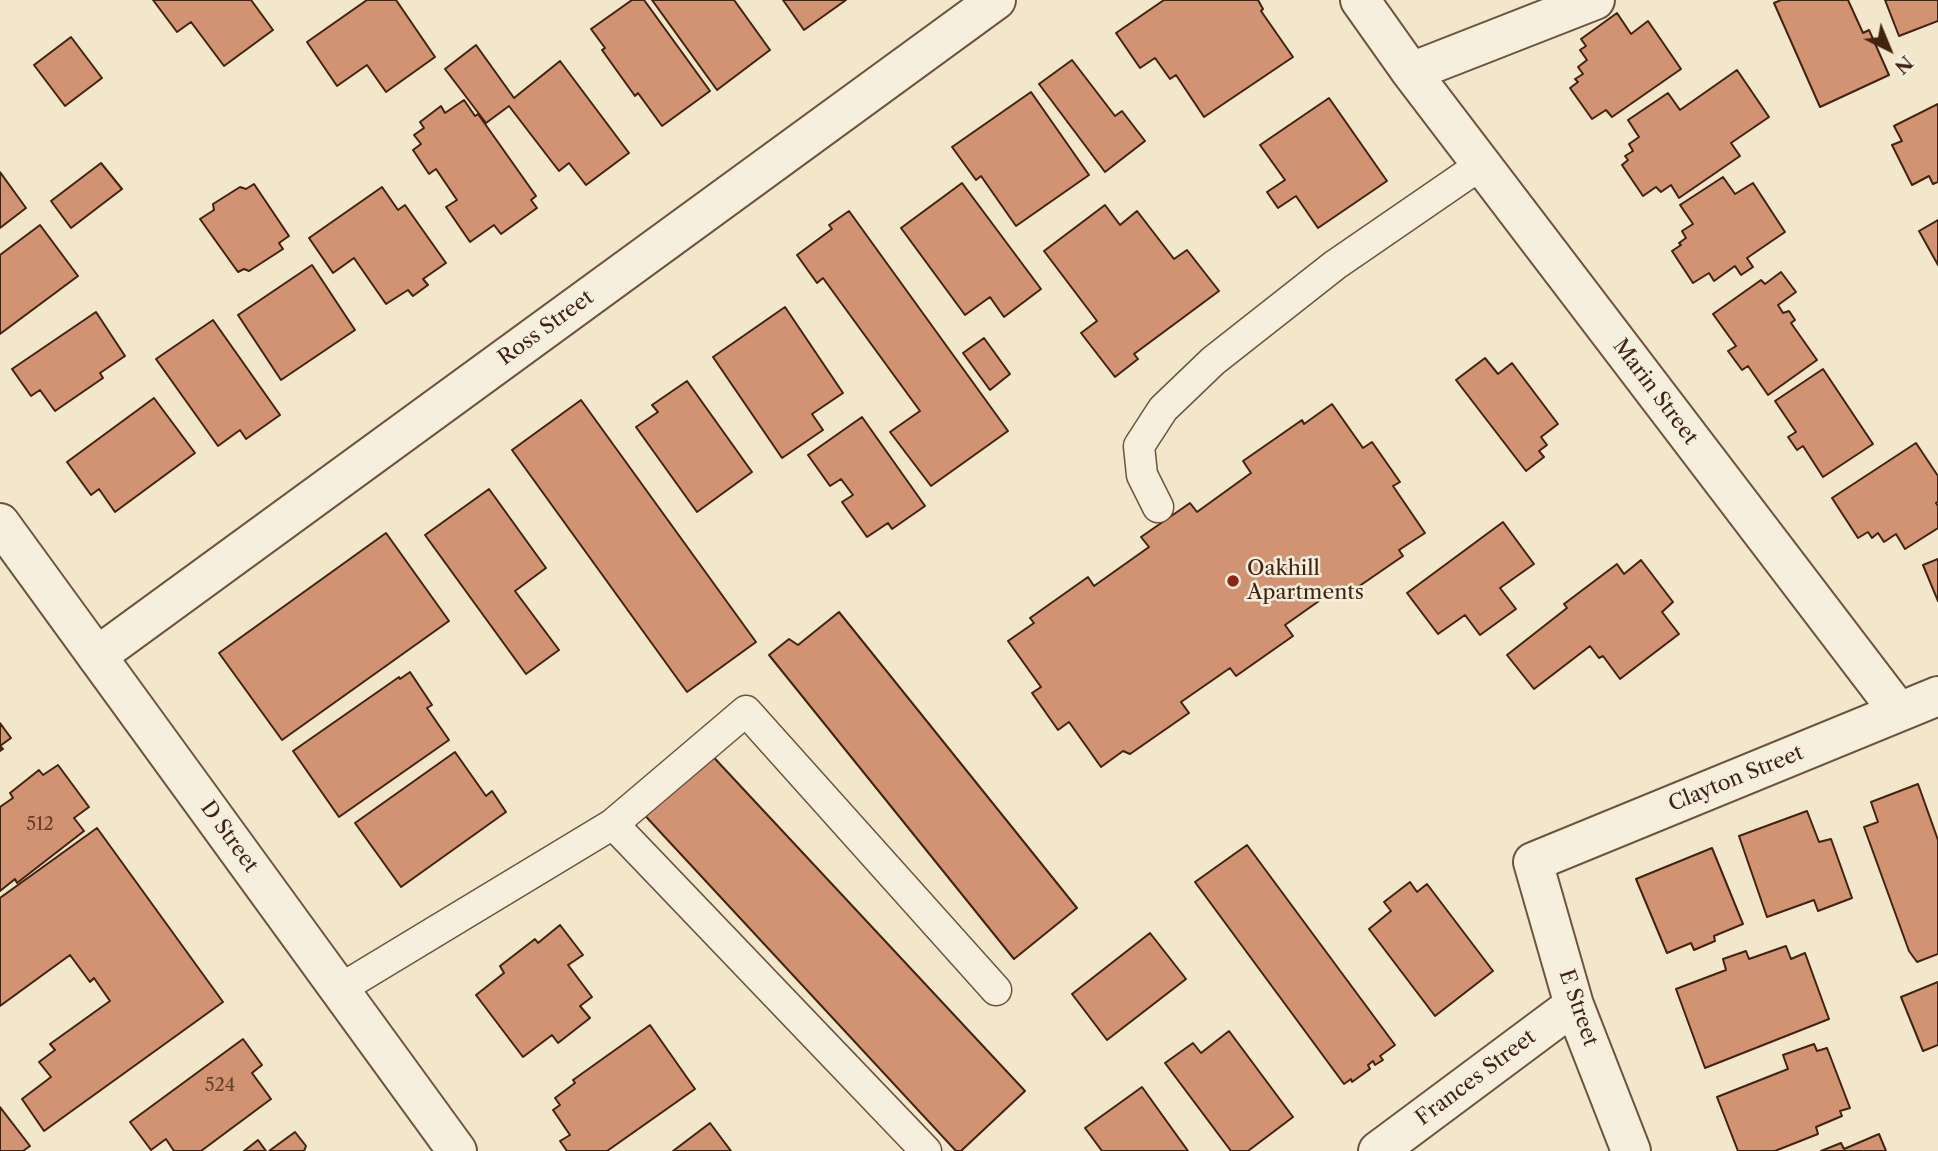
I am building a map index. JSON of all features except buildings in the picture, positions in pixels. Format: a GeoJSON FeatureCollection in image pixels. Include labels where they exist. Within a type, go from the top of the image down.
{"type":"FeatureCollection","features":[{"type":"Feature","properties":{"kind":"street","name":"Ross Street"},"geometry":{"type":"LineString","coordinates":[[97,656],[996,0]]}},
{"type":"Feature","properties":{"kind":"street","name":"Marin Street"},"geometry":{"type":"LineString","coordinates":[[1360,0],[1411,72],[1899,712]]}},
{"type":"Feature","properties":{"kind":"street"},"geometry":{"type":"LineString","coordinates":[[1411,72],[1595,0]]}},
{"type":"Feature","properties":{"kind":"street","name":"D Street"},"geometry":{"type":"LineString","coordinates":[[0,523],[457,1151]]}},
{"type":"Feature","properties":{"kind":"street","name":"Clayton Street"},"geometry":{"type":"LineString","coordinates":[[1533,862],[1938,696]]}},
{"type":"Feature","properties":{"kind":"street","name":"E Street"},"geometry":{"type":"LineString","coordinates":[[1533,862],[1574,1005],[1631,1151]]}},
{"type":"Feature","properties":{"kind":"street","name":"Frances Street"},"geometry":{"type":"LineString","coordinates":[[1378,1151],[1574,1005]]}},
{"type":"Feature","properties":{"kind":"lane"},"geometry":{"type":"LineString","coordinates":[[1158,507],[1142,475],[1139,446],[1163,409],[1213,361],[1335,265],[1482,164]]}},
{"type":"Feature","properties":{"kind":"lane"},"geometry":{"type":"LineString","coordinates":[[340,989],[613,824],[746,711],[996,990]]}},
{"type":"Feature","properties":{"kind":"lane"},"geometry":{"type":"LineString","coordinates":[[613,824],[926,1151]]}},
{"type":"Feature","properties":{"kind":"place","name":"Oakhill Apartments"},"geometry":{"type":"Point","coordinates":[1233,581]}}]}
